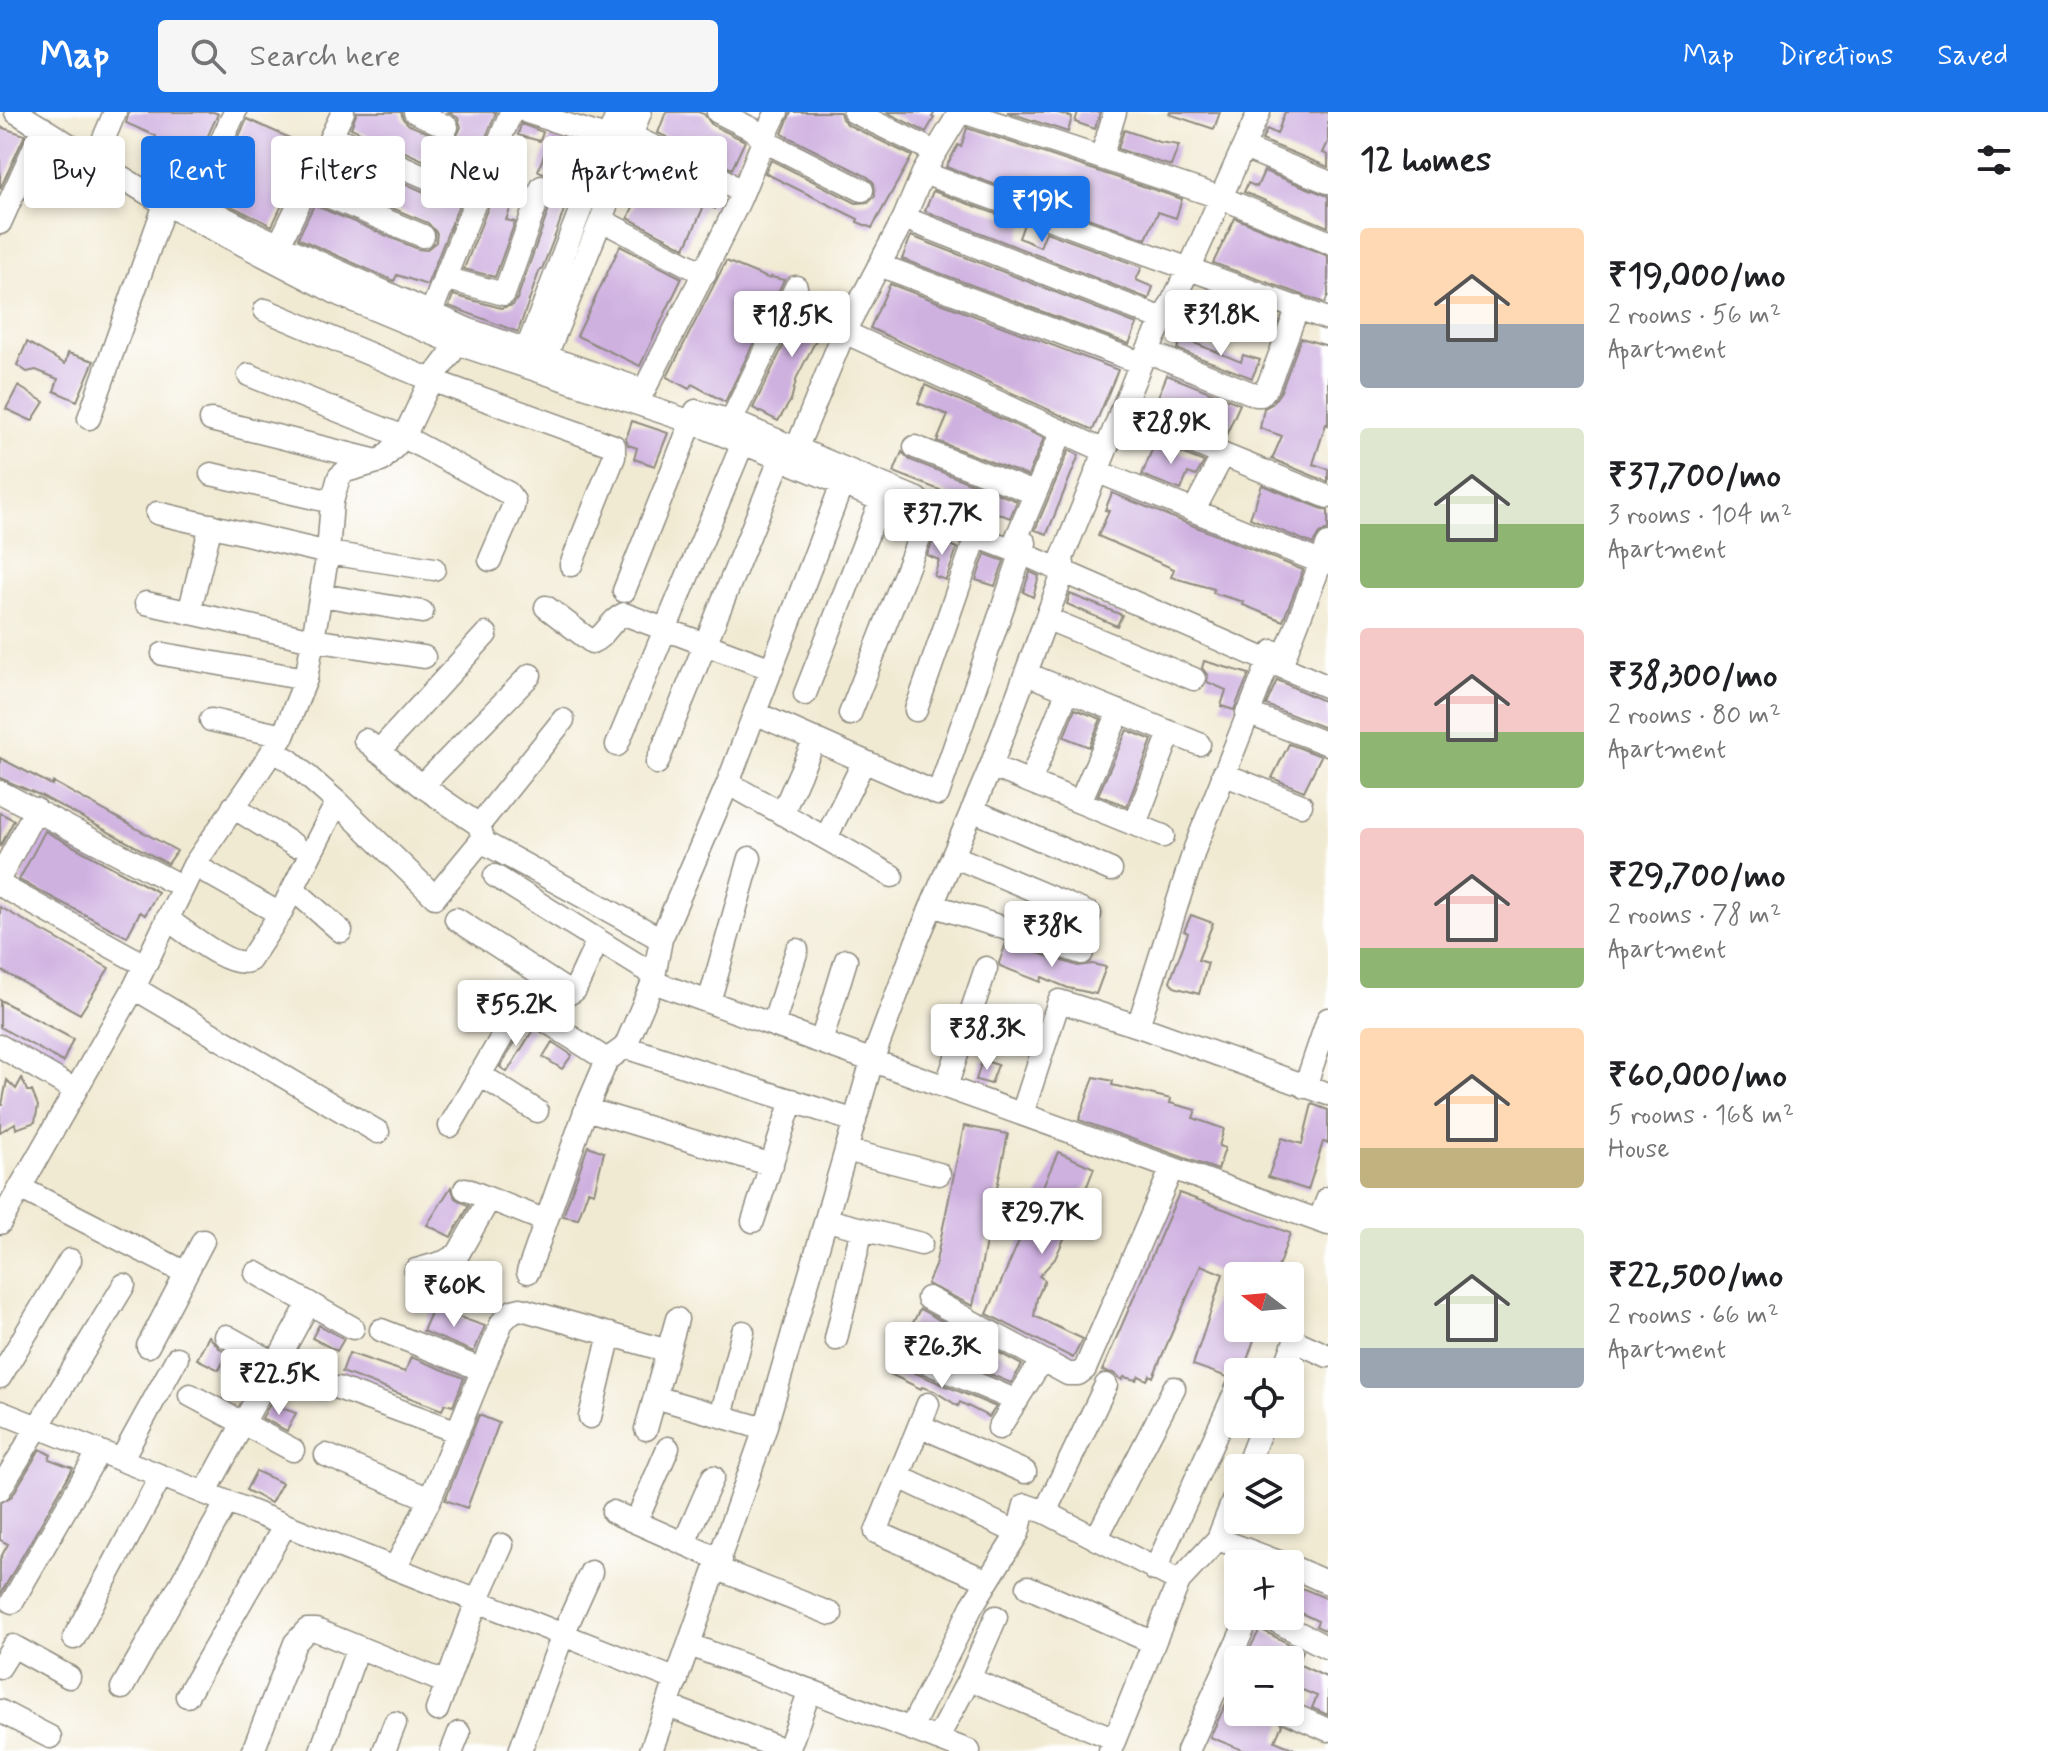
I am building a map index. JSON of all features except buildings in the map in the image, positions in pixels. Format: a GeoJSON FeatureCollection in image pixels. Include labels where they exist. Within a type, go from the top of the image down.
{"type":"FeatureCollection","features":[{"type":"Feature","properties":{"kind":"street"},"geometry":{"type":"LineString","coordinates":[[16,112],[43,120],[73,136]]}},
{"type":"Feature","properties":{"kind":"street"},"geometry":{"type":"LineString","coordinates":[[105,136],[115,112]]}},
{"type":"Feature","properties":{"kind":"street"},"geometry":{"type":"LineString","coordinates":[[224,136],[235,112]]}},
{"type":"Feature","properties":{"kind":"street"},"geometry":{"type":"LineString","coordinates":[[333,136],[343,112]]}},
{"type":"Feature","properties":{"kind":"street"},"geometry":{"type":"LineString","coordinates":[[415,112],[447,127]]}},
{"type":"Feature","properties":{"kind":"street"},"geometry":{"type":"LineString","coordinates":[[427,321],[511,112]]}},
{"type":"Feature","properties":{"kind":"street"},"geometry":{"type":"LineString","coordinates":[[527,112],[603,136]]}},
{"type":"Feature","properties":{"kind":"street"},"geometry":{"type":"LineString","coordinates":[[610,136],[618,112]]}},
{"type":"Feature","properties":{"kind":"street"},"geometry":{"type":"LineString","coordinates":[[633,136],[640,112]]}},
{"type":"Feature","properties":{"kind":"street"},"geometry":{"type":"LineString","coordinates":[[718,112],[754,130],[762,140],[862,190]]}},
{"type":"Feature","properties":{"kind":"street"},"geometry":{"type":"LineString","coordinates":[[644,390],[705,274],[777,112]]}},
{"type":"Feature","properties":{"kind":"street"},"geometry":{"type":"LineString","coordinates":[[854,112],[935,152]]}},
{"type":"Feature","properties":{"kind":"street"},"geometry":{"type":"LineString","coordinates":[[657,763],[706,644],[844,332],[904,218],[923,173],[962,112],[1026,122],[1101,158],[1222,198],[1328,242]]}},
{"type":"Feature","properties":{"kind":"street"},"geometry":{"type":"LineString","coordinates":[[1101,158],[1115,112]]}},
{"type":"Feature","properties":{"kind":"street"},"geometry":{"type":"LineString","coordinates":[[651,1751],[765,1429],[872,1061],[1027,674],[1048,619],[1063,564],[1120,413],[1222,198],[1259,112]]}},
{"type":"Feature","properties":{"kind":"street"},"geometry":{"type":"LineString","coordinates":[[43,120],[141,187]]}},
{"type":"Feature","properties":{"kind":"street"},"geometry":{"type":"LineString","coordinates":[[0,223],[43,120]]}},
{"type":"Feature","properties":{"kind":"street"},"geometry":{"type":"LineString","coordinates":[[1244,148],[1328,182]]}},
{"type":"Feature","properties":{"kind":"street"},"geometry":{"type":"LineString","coordinates":[[923,173],[1328,319]]}},
{"type":"Feature","properties":{"kind":"street"},"geometry":{"type":"LineString","coordinates":[[727,183],[742,194]]}},
{"type":"Feature","properties":{"kind":"street"},"geometry":{"type":"LineString","coordinates":[[444,278],[504,294],[542,187]]}},
{"type":"Feature","properties":{"kind":"street"},"geometry":{"type":"LineString","coordinates":[[89,418],[164,208]]}},
{"type":"Feature","properties":{"kind":"street"},"geometry":{"type":"LineString","coordinates":[[174,208],[464,337],[741,431],[842,484],[881,500],[976,537],[1021,545]]}},
{"type":"Feature","properties":{"kind":"street"},"geometry":{"type":"LineString","coordinates":[[204,208],[276,252]]}},
{"type":"Feature","properties":{"kind":"street"},"geometry":{"type":"LineString","coordinates":[[276,252],[296,208]]}},
{"type":"Feature","properties":{"kind":"street"},"geometry":{"type":"LineString","coordinates":[[356,208],[423,236]]}},
{"type":"Feature","properties":{"kind":"street"},"geometry":{"type":"LineString","coordinates":[[533,361],[585,208]]}},
{"type":"Feature","properties":{"kind":"street"},"geometry":{"type":"LineString","coordinates":[[533,361],[606,208]]}},
{"type":"Feature","properties":{"kind":"street"},"geometry":{"type":"LineString","coordinates":[[904,218],[1165,320]]}},
{"type":"Feature","properties":{"kind":"street"},"geometry":{"type":"LineString","coordinates":[[601,220],[705,274]]}},
{"type":"Feature","properties":{"kind":"street"},"geometry":{"type":"LineString","coordinates":[[879,265],[1144,358],[1261,395],[1268,386],[1298,307]]}},
{"type":"Feature","properties":{"kind":"street"},"geometry":{"type":"LineString","coordinates":[[617,745],[665,631],[796,287]]}},
{"type":"Feature","properties":{"kind":"street"},"geometry":{"type":"LineString","coordinates":[[265,310],[431,380],[614,446],[614,457],[571,565]]}},
{"type":"Feature","properties":{"kind":"street"},"geometry":{"type":"LineString","coordinates":[[844,332],[1062,431],[1101,461],[1194,510],[1324,553],[1247,713],[1223,774],[1195,848],[1138,1026]]}},
{"type":"Feature","properties":{"kind":"street"},"geometry":{"type":"LineString","coordinates":[[0,1223],[134,988],[194,865],[277,744],[306,679],[328,553],[332,502],[339,477],[346,471],[381,461],[404,437],[431,380],[464,337]]}},
{"type":"Feature","properties":{"kind":"street"},"geometry":{"type":"LineString","coordinates":[[533,361],[644,390],[694,417]]}},
{"type":"Feature","properties":{"kind":"street"},"geometry":{"type":"LineString","coordinates":[[249,375],[404,437],[511,496],[513,507],[490,560]]}},
{"type":"Feature","properties":{"kind":"street"},"geometry":{"type":"LineString","coordinates":[[1120,413],[1328,497]]}},
{"type":"Feature","properties":{"kind":"street"},"geometry":{"type":"LineString","coordinates":[[624,591],[694,417]]}},
{"type":"Feature","properties":{"kind":"street"},"geometry":{"type":"LineString","coordinates":[[211,420],[381,461]]}},
{"type":"Feature","properties":{"kind":"street"},"geometry":{"type":"LineString","coordinates":[[755,713],[938,794],[1021,545],[1034,493],[1062,431]]}},
{"type":"Feature","properties":{"kind":"street"},"geometry":{"type":"LineString","coordinates":[[915,447],[1034,493]]}},
{"type":"Feature","properties":{"kind":"street"},"geometry":{"type":"LineString","coordinates":[[789,454],[1021,545],[1276,656],[1328,671]]}},
{"type":"Feature","properties":{"kind":"street"},"geometry":{"type":"LineString","coordinates":[[1194,510],[1223,455]]}},
{"type":"Feature","properties":{"kind":"street"},"geometry":{"type":"LineString","coordinates":[[211,474],[332,502]]}},
{"type":"Feature","properties":{"kind":"street"},"geometry":{"type":"LineString","coordinates":[[528,1272],[586,1109],[653,978],[661,939],[728,783],[842,484]]}},
{"type":"Feature","properties":{"kind":"street"},"geometry":{"type":"LineString","coordinates":[[805,694],[881,500]]}},
{"type":"Feature","properties":{"kind":"street"},"geometry":{"type":"LineString","coordinates":[[157,513],[328,553],[434,569]]}},
{"type":"Feature","properties":{"kind":"street"},"geometry":{"type":"LineString","coordinates":[[850,714],[927,518]]}},
{"type":"Feature","properties":{"kind":"street"},"geometry":{"type":"LineString","coordinates":[[189,613],[211,525]]}},
{"type":"Feature","properties":{"kind":"street"},"geometry":{"type":"LineString","coordinates":[[916,710],[976,537]]}},
{"type":"Feature","properties":{"kind":"street"},"geometry":{"type":"LineString","coordinates":[[321,595],[422,612]]}},
{"type":"Feature","properties":{"kind":"street"},"geometry":{"type":"LineString","coordinates":[[146,603],[313,640],[424,657]]}},
{"type":"Feature","properties":{"kind":"street"},"geometry":{"type":"LineString","coordinates":[[546,607],[592,642],[624,614],[772,669]]}},
{"type":"Feature","properties":{"kind":"street"},"geometry":{"type":"LineString","coordinates":[[1048,619],[1194,679]]}},
{"type":"Feature","properties":{"kind":"street"},"geometry":{"type":"LineString","coordinates":[[486,634],[371,746],[480,833],[661,939]]}},
{"type":"Feature","properties":{"kind":"street"},"geometry":{"type":"LineString","coordinates":[[163,654],[306,679]]}},
{"type":"Feature","properties":{"kind":"street"},"geometry":{"type":"LineString","coordinates":[[1276,656],[1328,687]]}},
{"type":"Feature","properties":{"kind":"street"},"geometry":{"type":"LineString","coordinates":[[1027,674],[1199,744]]}},
{"type":"Feature","properties":{"kind":"street"},"geometry":{"type":"LineString","coordinates":[[422,786],[530,675]]}},
{"type":"Feature","properties":{"kind":"street"},"geometry":{"type":"LineString","coordinates":[[1030,782],[1068,690]]}},
{"type":"Feature","properties":{"kind":"street"},"geometry":{"type":"LineString","coordinates":[[1080,802],[1119,712]]}},
{"type":"Feature","properties":{"kind":"street"},"geometry":{"type":"LineString","coordinates":[[1247,713],[1328,744]]}},
{"type":"Feature","properties":{"kind":"street"},"geometry":{"type":"LineString","coordinates":[[211,720],[277,744],[289,760],[435,897],[563,720]]}},
{"type":"Feature","properties":{"kind":"street"},"geometry":{"type":"LineString","coordinates":[[1135,824],[1170,733]]}},
{"type":"Feature","properties":{"kind":"street"},"geometry":{"type":"LineString","coordinates":[[782,814],[815,739]]}},
{"type":"Feature","properties":{"kind":"street"},"geometry":{"type":"LineString","coordinates":[[826,838],[864,761]]}},
{"type":"Feature","properties":{"kind":"street"},"geometry":{"type":"LineString","coordinates":[[991,766],[1163,836]]}},
{"type":"Feature","properties":{"kind":"street"},"geometry":{"type":"LineString","coordinates":[[1223,774],[1301,805]]}},
{"type":"Feature","properties":{"kind":"street"},"geometry":{"type":"LineString","coordinates":[[728,783],[892,876]]}},
{"type":"Feature","properties":{"kind":"street"},"geometry":{"type":"LineString","coordinates":[[0,792],[169,880]]}},
{"type":"Feature","properties":{"kind":"street"},"geometry":{"type":"LineString","coordinates":[[167,919],[231,961],[245,964],[280,914],[337,802]]}},
{"type":"Feature","properties":{"kind":"street"},"geometry":{"type":"LineString","coordinates":[[233,807],[294,845]]}},
{"type":"Feature","properties":{"kind":"street"},"geometry":{"type":"LineString","coordinates":[[0,877],[36,809]]}},
{"type":"Feature","properties":{"kind":"street"},"geometry":{"type":"LineString","coordinates":[[972,810],[1111,870]]}},
{"type":"Feature","properties":{"kind":"street"},"geometry":{"type":"LineString","coordinates":[[953,856],[1090,914]]}},
{"type":"Feature","properties":{"kind":"street"},"geometry":{"type":"LineString","coordinates":[[709,1002],[750,858]]}},
{"type":"Feature","properties":{"kind":"street"},"geometry":{"type":"LineString","coordinates":[[194,865],[280,914]]}},
{"type":"Feature","properties":{"kind":"street"},"geometry":{"type":"LineString","coordinates":[[495,876],[653,978],[709,1002],[1324,1223],[1328,1198]]}},
{"type":"Feature","properties":{"kind":"street"},"geometry":{"type":"LineString","coordinates":[[0,885],[132,958]]}},
{"type":"Feature","properties":{"kind":"street"},"geometry":{"type":"LineString","coordinates":[[293,889],[341,931]]}},
{"type":"Feature","properties":{"kind":"street"},"geometry":{"type":"LineString","coordinates":[[932,905],[1082,953]]}},
{"type":"Feature","properties":{"kind":"street"},"geometry":{"type":"LineString","coordinates":[[456,919],[570,993],[575,990],[598,940]]}},
{"type":"Feature","properties":{"kind":"street"},"geometry":{"type":"LineString","coordinates":[[773,1025],[797,950]]}},
{"type":"Feature","properties":{"kind":"street"},"geometry":{"type":"LineString","coordinates":[[821,1042],[846,960]]}},
{"type":"Feature","properties":{"kind":"street"},"geometry":{"type":"LineString","coordinates":[[946,1087],[986,968]]}},
{"type":"Feature","properties":{"kind":"street"},"geometry":{"type":"LineString","coordinates":[[134,988],[378,1132]]}},
{"type":"Feature","properties":{"kind":"street"},"geometry":{"type":"LineString","coordinates":[[1022,1114],[1059,1001],[1328,1094]]}},
{"type":"Feature","properties":{"kind":"street"},"geometry":{"type":"LineString","coordinates":[[450,1126],[511,1017],[522,1009],[616,1053],[792,1100],[855,1121]]}},
{"type":"Feature","properties":{"kind":"street"},"geometry":{"type":"LineString","coordinates":[[1305,1087],[1328,1019]]}},
{"type":"Feature","properties":{"kind":"street"},"geometry":{"type":"LineString","coordinates":[[0,1046],[75,1090]]}},
{"type":"Feature","properties":{"kind":"street"},"geometry":{"type":"LineString","coordinates":[[479,1074],[537,1111]]}},
{"type":"Feature","properties":{"kind":"street"},"geometry":{"type":"LineString","coordinates":[[753,1221],[792,1100]]}},
{"type":"Feature","properties":{"kind":"street"},"geometry":{"type":"LineString","coordinates":[[586,1109],[772,1165]]}},
{"type":"Feature","properties":{"kind":"street"},"geometry":{"type":"LineString","coordinates":[[846,1150],[939,1174]]}},
{"type":"Feature","properties":{"kind":"street"},"geometry":{"type":"LineString","coordinates":[[928,1298],[1068,1374],[1078,1374],[1085,1369],[1172,1168]]}},
{"type":"Feature","properties":{"kind":"street"},"geometry":{"type":"LineString","coordinates":[[20,1188],[186,1273]]}},
{"type":"Feature","properties":{"kind":"street"},"geometry":{"type":"LineString","coordinates":[[465,1189],[546,1221]]}},
{"type":"Feature","properties":{"kind":"street"},"geometry":{"type":"LineString","coordinates":[[416,1270],[444,1262],[458,1254],[489,1199]]}},
{"type":"Feature","properties":{"kind":"street"},"geometry":{"type":"LineString","coordinates":[[827,1220],[921,1244]]}},
{"type":"Feature","properties":{"kind":"street"},"geometry":{"type":"LineString","coordinates":[[836,1339],[862,1229]]}},
{"type":"Feature","properties":{"kind":"street"},"geometry":{"type":"LineString","coordinates":[[148,1346],[203,1241]]}},
{"type":"Feature","properties":{"kind":"street"},"geometry":{"type":"LineString","coordinates":[[0,1377],[70,1260]]}},
{"type":"Feature","properties":{"kind":"street"},"geometry":{"type":"LineString","coordinates":[[256,1273],[353,1328]]}},
{"type":"Feature","properties":{"kind":"street"},"geometry":{"type":"LineString","coordinates":[[0,1489],[124,1285]]}},
{"type":"Feature","properties":{"kind":"street"},"geometry":{"type":"LineString","coordinates":[[205,1493],[309,1303]]}},
{"type":"Feature","properties":{"kind":"street"},"geometry":{"type":"LineString","coordinates":[[395,1568],[430,1499],[502,1322],[513,1311],[521,1309],[668,1351]]}},
{"type":"Feature","properties":{"kind":"street"},"geometry":{"type":"LineString","coordinates":[[646,1429],[677,1319]]}},
{"type":"Feature","properties":{"kind":"street"},"geometry":{"type":"LineString","coordinates":[[381,1330],[483,1370]]}},
{"type":"Feature","properties":{"kind":"street"},"geometry":{"type":"LineString","coordinates":[[721,1416],[743,1332]]}},
{"type":"Feature","properties":{"kind":"street"},"geometry":{"type":"LineString","coordinates":[[590,1417],[610,1334]]}},
{"type":"Feature","properties":{"kind":"street"},"geometry":{"type":"LineString","coordinates":[[226,1336],[275,1364],[329,1388],[458,1432]]}},
{"type":"Feature","properties":{"kind":"street"},"geometry":{"type":"LineString","coordinates":[[1288,1358],[1295,1341],[1328,1356]]}},
{"type":"Feature","properties":{"kind":"street"},"geometry":{"type":"LineString","coordinates":[[900,1351],[1017,1401]]}},
{"type":"Feature","properties":{"kind":"street"},"geometry":{"type":"LineString","coordinates":[[121,1460],[177,1358]]}},
{"type":"Feature","properties":{"kind":"street"},"geometry":{"type":"LineString","coordinates":[[999,1428],[1042,1360]]}},
{"type":"Feature","properties":{"kind":"street"},"geometry":{"type":"LineString","coordinates":[[1045,1512],[1106,1385]]}},
{"type":"Feature","properties":{"kind":"street"},"geometry":{"type":"LineString","coordinates":[[1096,1539],[1174,1388]]}},
{"type":"Feature","properties":{"kind":"street"},"geometry":{"type":"LineString","coordinates":[[190,1395],[293,1450]]}},
{"type":"Feature","properties":{"kind":"street"},"geometry":{"type":"LineString","coordinates":[[655,1397],[765,1429]]}},
{"type":"Feature","properties":{"kind":"street"},"geometry":{"type":"LineString","coordinates":[[928,1404],[876,1532],[988,1581]]}},
{"type":"Feature","properties":{"kind":"street"},"geometry":{"type":"LineString","coordinates":[[0,1412],[677,1680]]}},
{"type":"Feature","properties":{"kind":"street"},"geometry":{"type":"LineString","coordinates":[[1155,1570],[1224,1417]]}},
{"type":"Feature","properties":{"kind":"street"},"geometry":{"type":"LineString","coordinates":[[920,1426],[1025,1472]]}},
{"type":"Feature","properties":{"kind":"street"},"geometry":{"type":"LineString","coordinates":[[636,1522],[668,1448]]}},
{"type":"Feature","properties":{"kind":"street"},"geometry":{"type":"LineString","coordinates":[[12,1602],[99,1451]]}},
{"type":"Feature","properties":{"kind":"street"},"geometry":{"type":"LineString","coordinates":[[326,1455],[430,1499]]}},
{"type":"Feature","properties":{"kind":"street"},"geometry":{"type":"LineString","coordinates":[[74,1638],[161,1476]]}},
{"type":"Feature","properties":{"kind":"street"},"geometry":{"type":"LineString","coordinates":[[684,1543],[713,1477]]}},
{"type":"Feature","properties":{"kind":"street"},"geometry":{"type":"LineString","coordinates":[[899,1477],[1018,1533]]}},
{"type":"Feature","properties":{"kind":"street"},"geometry":{"type":"LineString","coordinates":[[122,1688],[227,1502]]}},
{"type":"Feature","properties":{"kind":"street"},"geometry":{"type":"LineString","coordinates":[[911,1728],[972,1606],[1018,1533],[1025,1505],[1045,1512],[1179,1581]]}},
{"type":"Feature","properties":{"kind":"street"},"geometry":{"type":"LineString","coordinates":[[613,1512],[831,1614]]}},
{"type":"Feature","properties":{"kind":"street"},"geometry":{"type":"LineString","coordinates":[[969,1679],[1113,1745],[1179,1581],[1218,1539],[1224,1524]]}},
{"type":"Feature","properties":{"kind":"street"},"geometry":{"type":"LineString","coordinates":[[187,1696],[285,1525]]}},
{"type":"Feature","properties":{"kind":"street"},"geometry":{"type":"LineString","coordinates":[[1218,1539],[1246,1550]]}},
{"type":"Feature","properties":{"kind":"street"},"geometry":{"type":"LineString","coordinates":[[437,1710],[477,1601],[502,1545]]}},
{"type":"Feature","properties":{"kind":"street"},"geometry":{"type":"LineString","coordinates":[[520,1751],[563,1634],[591,1572]]}},
{"type":"Feature","properties":{"kind":"street"},"geometry":{"type":"LineString","coordinates":[[1304,1573],[1328,1583]]}},
{"type":"Feature","properties":{"kind":"street"},"geometry":{"type":"LineString","coordinates":[[1028,1587],[1154,1643]]}},
{"type":"Feature","properties":{"kind":"street"},"geometry":{"type":"LineString","coordinates":[[937,1739],[969,1679],[996,1617]]}},
{"type":"Feature","properties":{"kind":"street"},"geometry":{"type":"LineString","coordinates":[[253,1751],[295,1643],[307,1630],[316,1630],[447,1683]]}},
{"type":"Feature","properties":{"kind":"street"},"geometry":{"type":"LineString","coordinates":[[1293,1630],[1328,1648]]}},
{"type":"Feature","properties":{"kind":"street"},"geometry":{"type":"LineString","coordinates":[[690,1645],[969,1751]]}},
{"type":"Feature","properties":{"kind":"street"},"geometry":{"type":"LineString","coordinates":[[0,1667],[13,1646],[69,1677]]}},
{"type":"Feature","properties":{"kind":"street"},"geometry":{"type":"LineString","coordinates":[[321,1751],[358,1647]]}},
{"type":"Feature","properties":{"kind":"street"},"geometry":{"type":"LineString","coordinates":[[668,1706],[788,1751],[810,1690]]}},
{"type":"Feature","properties":{"kind":"street"},"geometry":{"type":"LineString","coordinates":[[1188,1751],[1224,1693]]}},
{"type":"Feature","properties":{"kind":"street"},"geometry":{"type":"LineString","coordinates":[[0,1711],[50,1737]]}},
{"type":"Feature","properties":{"kind":"street"},"geometry":{"type":"LineString","coordinates":[[1304,1719],[1328,1730]]}},
{"type":"Feature","properties":{"kind":"street"},"geometry":{"type":"LineString","coordinates":[[384,1751],[395,1723]]}}]}
